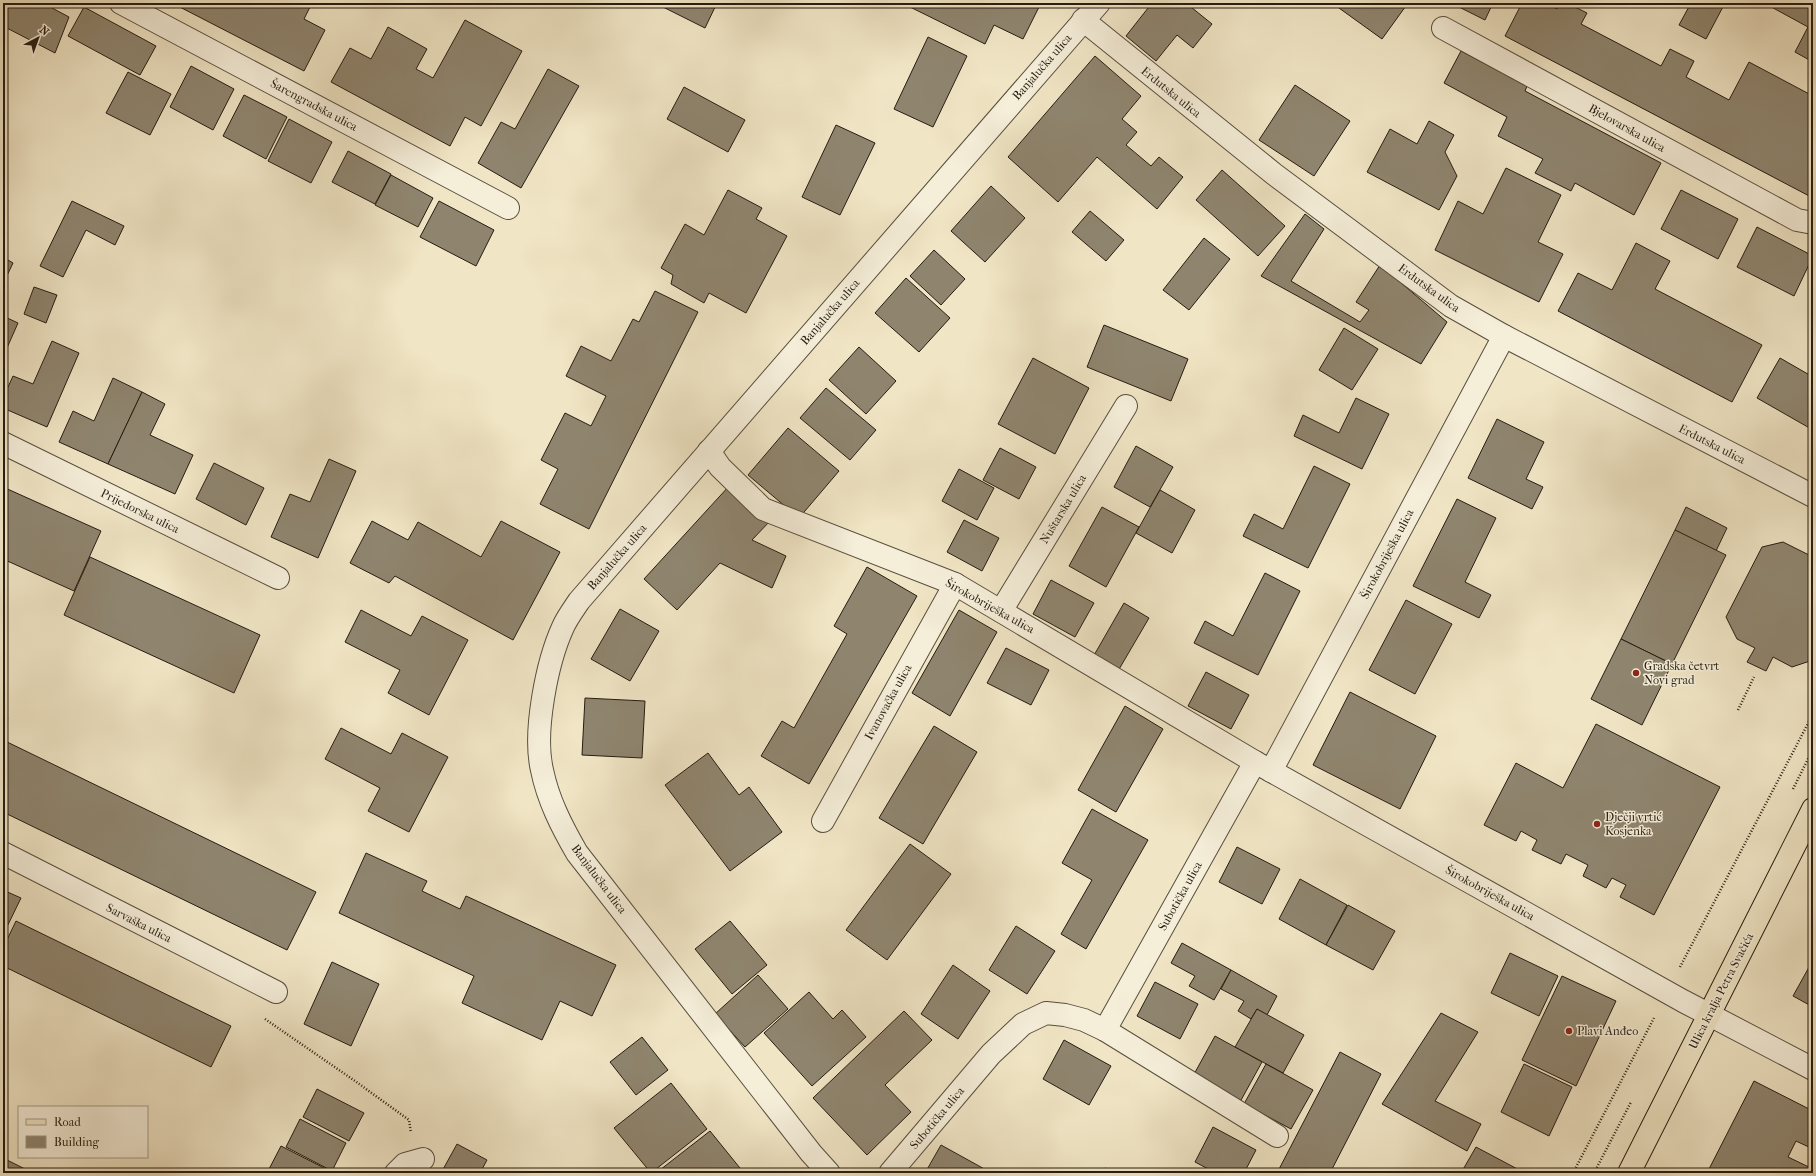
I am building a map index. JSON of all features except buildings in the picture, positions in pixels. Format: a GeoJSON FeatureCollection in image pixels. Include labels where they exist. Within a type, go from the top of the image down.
{"type":"FeatureCollection","features":[{"type":"Feature","properties":{"kind":"main road","name":"Ulica kralja Petra Svačića"},"geometry":{"type":"LineString","coordinates":[[1629,1173],[1813,809]]}},
{"type":"Feature","properties":{"kind":"street","name":"Šarengradska ulica"},"geometry":{"type":"LineString","coordinates":[[121,3],[508,208]]}},
{"type":"Feature","properties":{"kind":"street","name":"Banjalučka ulica"},"geometry":{"type":"LineString","coordinates":[[829,1173],[811,1153],[577,854],[561,825],[550,798],[541,769],[539,744],[543,702],[551,659],[563,626],[579,601],[1099,3]]}},
{"type":"Feature","properties":{"kind":"street","name":"Erdutska ulica"},"geometry":{"type":"LineString","coordinates":[[1083,20],[1274,174],[1451,306],[1504,336],[1813,496]]}},
{"type":"Feature","properties":{"kind":"street","name":"Bjelovarska ulica"},"geometry":{"type":"LineString","coordinates":[[1444,28],[1797,220],[1813,223]]}},
{"type":"Feature","properties":{"kind":"street","name":"Širokobriješka ulica"},"geometry":{"type":"LineString","coordinates":[[1263,767],[1504,336]]}},
{"type":"Feature","properties":{"kind":"street","name":"Nuštarska ulica"},"geometry":{"type":"LineString","coordinates":[[1001,611],[1126,406]]}},
{"type":"Feature","properties":{"kind":"street","name":"Prijedorska ulica"},"geometry":{"type":"LineString","coordinates":[[3,443],[278,578]]}},
{"type":"Feature","properties":{"kind":"street","name":"Širokobriješka ulica"},"geometry":{"type":"LineString","coordinates":[[709,451],[720,466],[763,509],[955,584],[1263,767],[1667,992],[1813,1069]]}},
{"type":"Feature","properties":{"kind":"street","name":"Ivanovačka ulica"},"geometry":{"type":"LineString","coordinates":[[822,821],[955,584]]}},
{"type":"Feature","properties":{"kind":"street","name":"Subotička ulica"},"geometry":{"type":"LineString","coordinates":[[1105,1030],[1263,767]]}},
{"type":"Feature","properties":{"kind":"street","name":"Sarvaška ulica"},"geometry":{"type":"LineString","coordinates":[[3,853],[276,992]]}},
{"type":"Feature","properties":{"kind":"street","name":"Subotička ulica"},"geometry":{"type":"LineString","coordinates":[[890,1173],[991,1054],[1023,1024],[1046,1014],[1065,1015],[1084,1020],[1105,1030],[1278,1136]]}},
{"type":"Feature","properties":{"kind":"path"},"geometry":{"type":"LineString","coordinates":[[1738,710],[1754,677]]}},
{"type":"Feature","properties":{"kind":"path"},"geometry":{"type":"LineString","coordinates":[[1573,1173],[1813,714]]}},
{"type":"Feature","properties":{"kind":"path"},"geometry":{"type":"LineString","coordinates":[[263,1019],[410,1120],[412,1139],[408,1165]]}},
{"type":"Feature","properties":{"kind":"place","name":"Gradska četvrt Novi grad"},"geometry":{"type":"Point","coordinates":[1636,673]}},
{"type":"Feature","properties":{"kind":"place","name":"Dječji vrtić Kosjenka"},"geometry":{"type":"Point","coordinates":[1597,824]}},
{"type":"Feature","properties":{"kind":"place","name":"Plavi Anđeo"},"geometry":{"type":"Point","coordinates":[1569,1031]}}]}
